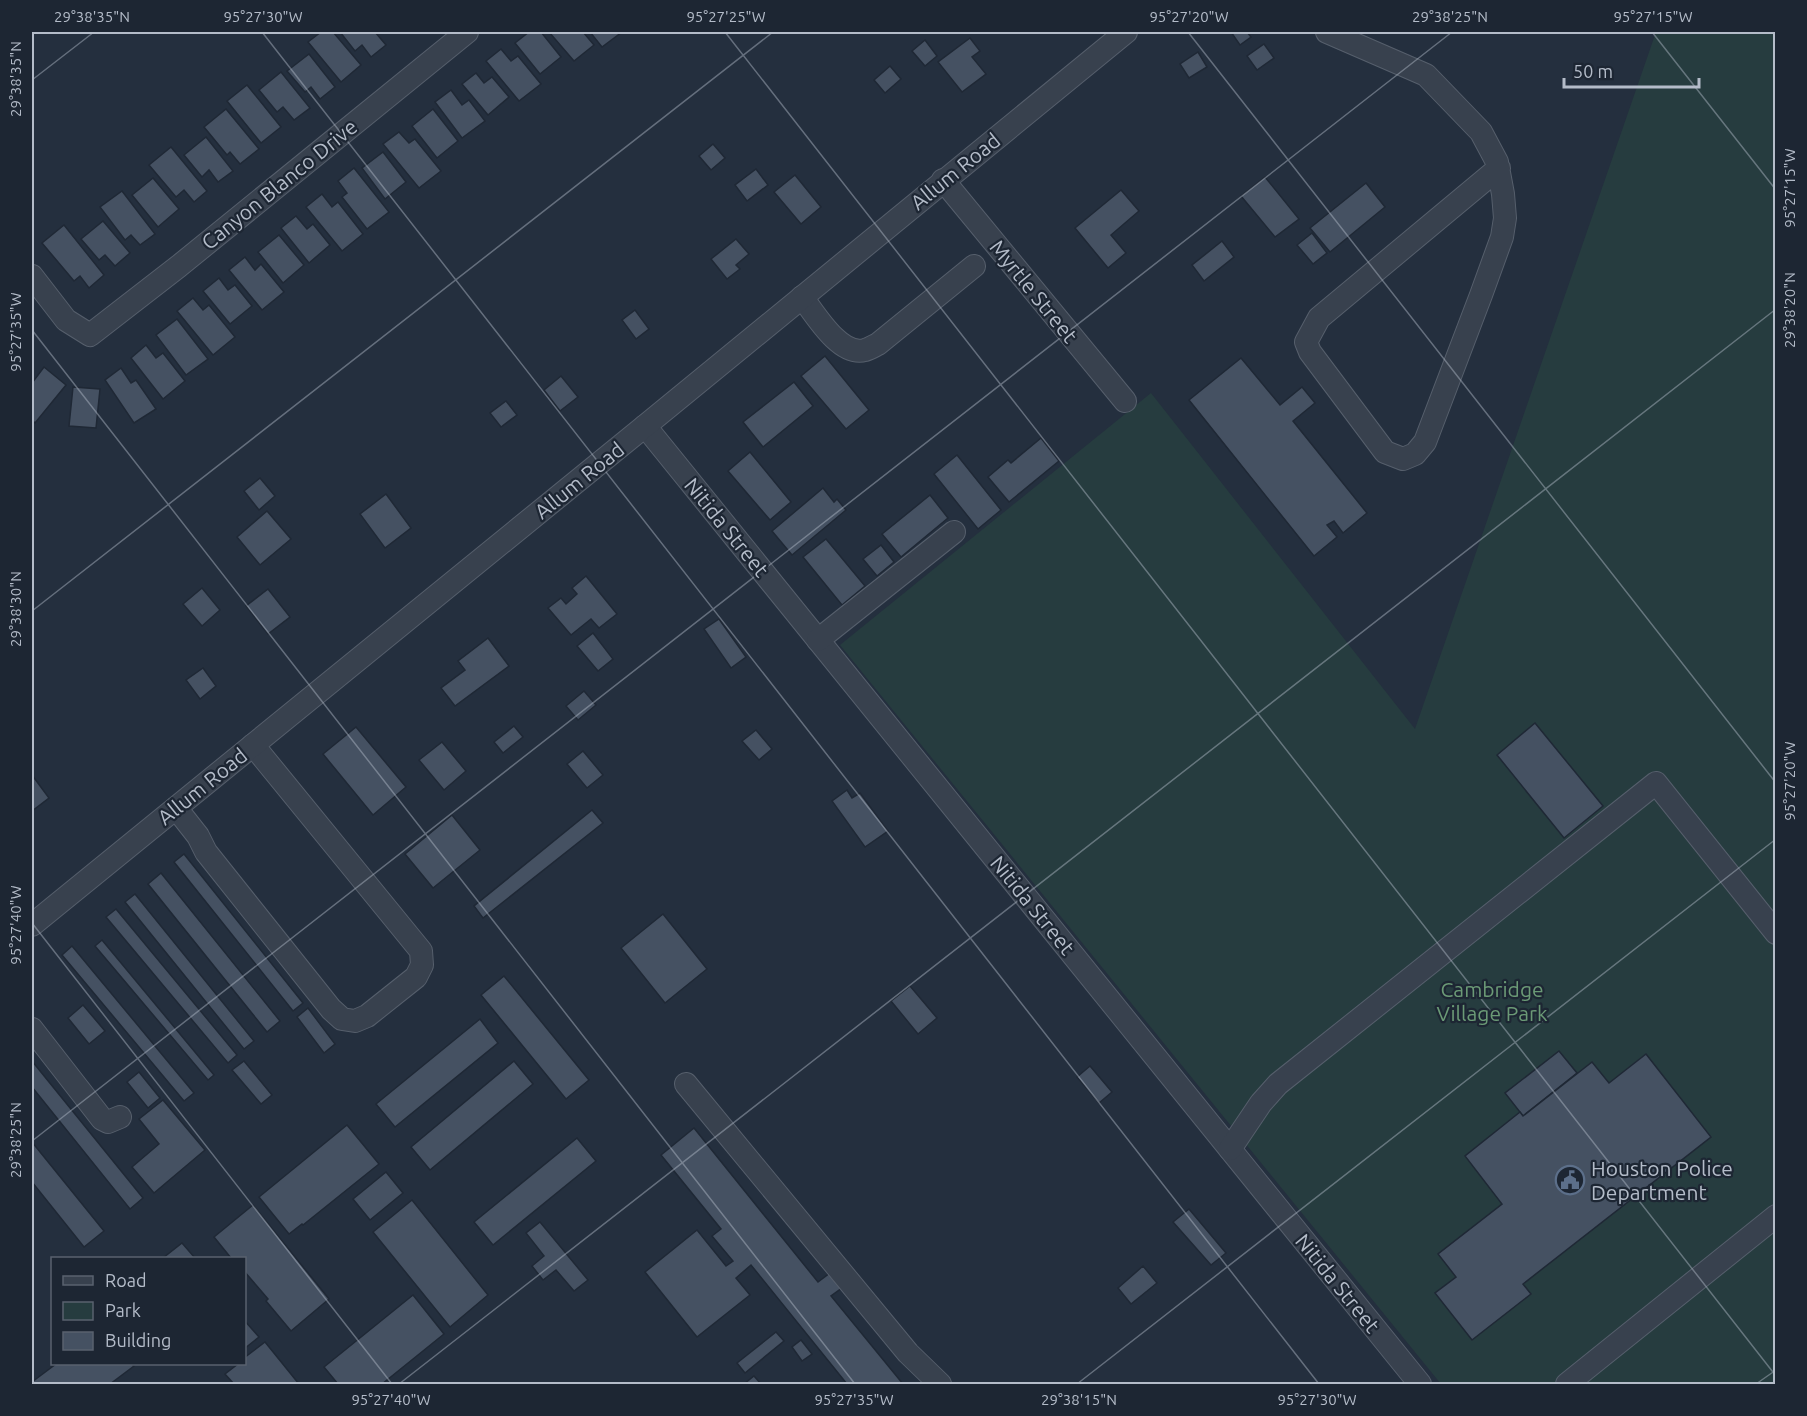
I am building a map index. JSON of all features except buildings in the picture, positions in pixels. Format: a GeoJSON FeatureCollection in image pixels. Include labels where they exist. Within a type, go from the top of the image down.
{"type":"FeatureCollection","features":[{"type":"Feature","properties":{"kind":"street","name":"Canyon Blanco Drive"},"geometry":{"type":"LineString","coordinates":[[32,276],[66,320],[90,335],[179,266],[467,32]]}},
{"type":"Feature","properties":{"kind":"street","name":"Allum Road"},"geometry":{"type":"LineString","coordinates":[[32,926],[1125,32]]}},
{"type":"Feature","properties":{"kind":"street"},"geometry":{"type":"LineString","coordinates":[[1327,32],[1426,75],[1482,132],[1497,162],[1498,168],[1504,218],[1502,237],[1425,442],[1415,454],[1403,459],[1385,452],[1310,352],[1306,342],[1319,318],[1498,168]]}},
{"type":"Feature","properties":{"kind":"street","name":"Myrtle Street"},"geometry":{"type":"LineString","coordinates":[[943,180],[1125,401]]}},
{"type":"Feature","properties":{"kind":"street"},"geometry":{"type":"LineString","coordinates":[[802,297],[843,346],[864,351],[878,344],[974,266]]}},
{"type":"Feature","properties":{"kind":"street","name":"Nitida Street"},"geometry":{"type":"LineString","coordinates":[[645,426],[1420,1384]]}},
{"type":"Feature","properties":{"kind":"street"},"geometry":{"type":"LineString","coordinates":[[818,640],[954,532]]}},
{"type":"Feature","properties":{"kind":"street"},"geometry":{"type":"LineString","coordinates":[[176,808],[198,836],[206,852],[331,1009],[342,1019],[355,1021],[367,1016],[416,977],[422,965],[421,951],[253,745]]}},
{"type":"Feature","properties":{"kind":"street"},"geometry":{"type":"LineString","coordinates":[[1230,1149],[1261,1103],[1278,1084],[1656,783],[1776,933]]}},
{"type":"Feature","properties":{"kind":"street"},"geometry":{"type":"LineString","coordinates":[[32,1029],[102,1119],[108,1122],[120,1118]]}},
{"type":"Feature","properties":{"kind":"street"},"geometry":{"type":"LineString","coordinates":[[686,1084],[908,1353],[940,1384]]}},
{"type":"Feature","properties":{"kind":"street"},"geometry":{"type":"LineString","coordinates":[[1567,1384],[1776,1216]]}},
{"type":"Feature","properties":{"kind":"green space","name":"Cambridge Village Park"},"geometry":{"type":"Polygon","coordinates":[[[1656,32],[1775,32],[1775,1384],[1441,1384],[840,645],[1151,393],[1415,729],[1656,32]]]}},
{"type":"Feature","properties":{"kind":"place","name":"Houston Police Department"},"geometry":{"type":"Point","coordinates":[1570,1180]}}]}
